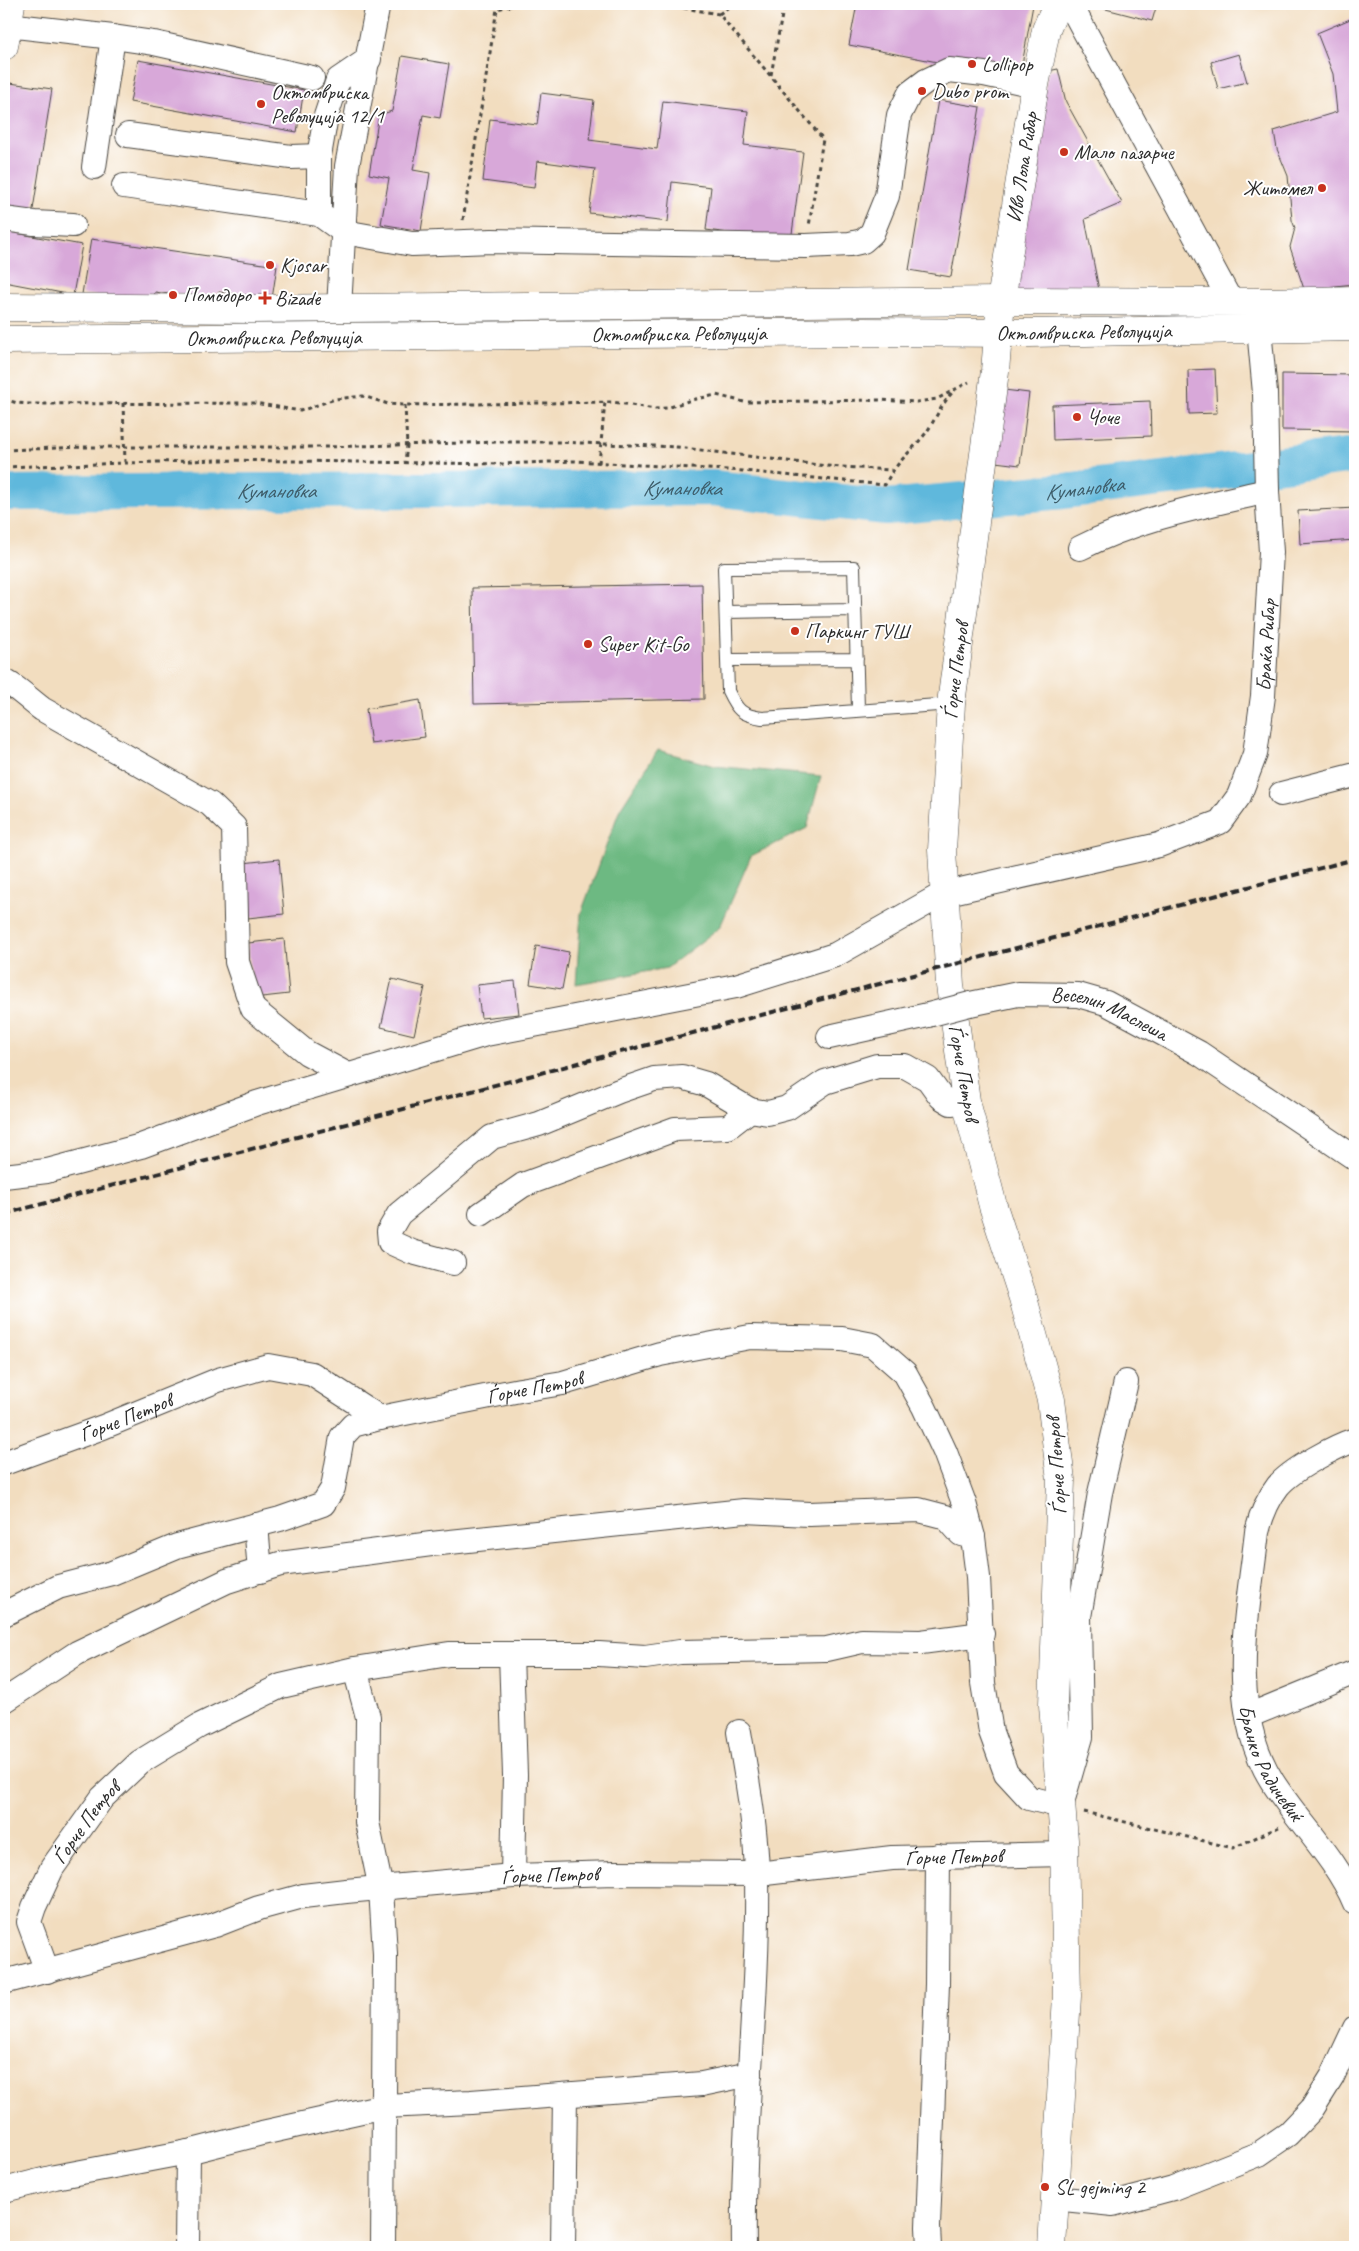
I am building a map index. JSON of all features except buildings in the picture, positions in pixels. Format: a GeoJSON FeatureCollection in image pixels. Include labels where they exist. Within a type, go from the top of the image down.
{"type":"FeatureCollection","features":[{"type":"Feature","properties":{"kind":"street","name":"Октомвриска Револуција"},"geometry":{"type":"LineString","coordinates":[[339,308],[347,166],[378,4]]}},
{"type":"Feature","properties":{"kind":"street","name":"Иво Лола Рибар"},"geometry":{"type":"LineString","coordinates":[[997,332],[1035,85],[1046,30],[1057,4]]}},
{"type":"Feature","properties":{"kind":"street"},"geometry":{"type":"LineString","coordinates":[[1070,4],[1230,302]]}},
{"type":"Feature","properties":{"kind":"street"},"geometry":{"type":"LineString","coordinates":[[7,25],[113,36],[154,43],[312,78]]}},
{"type":"Feature","properties":{"kind":"street"},"geometry":{"type":"LineString","coordinates":[[94,167],[113,36]]}},
{"type":"Feature","properties":{"kind":"street"},"geometry":{"type":"LineString","coordinates":[[319,214],[319,156],[326,116],[338,80],[369,59]]}},
{"type":"Feature","properties":{"kind":"street"},"geometry":{"type":"LineString","coordinates":[[124,186],[319,214],[344,232],[412,244],[460,244],[492,241],[806,246],[850,244],[872,234],[887,196],[899,115],[910,93],[926,81],[949,70],[984,74],[1035,85]]}},
{"type":"Feature","properties":{"kind":"street"},"geometry":{"type":"LineString","coordinates":[[128,135],[291,158],[319,156]]}},
{"type":"Feature","properties":{"kind":"street"},"geometry":{"type":"LineString","coordinates":[[4,219],[73,225]]}},
{"type":"Feature","properties":{"kind":"street","name":"Октомвриска Револуција"},"geometry":{"type":"LineString","coordinates":[[4,307],[139,310],[1355,300]]}},
{"type":"Feature","properties":{"kind":"street","name":"Октомвриска Револуција"},"geometry":{"type":"LineString","coordinates":[[4,340],[1355,328]]}},
{"type":"Feature","properties":{"kind":"street","name":"Браќа Рибар"},"geometry":{"type":"LineString","coordinates":[[4,1176],[47,1171],[141,1146],[257,1103],[486,1034],[736,986],[835,955],[944,894],[1159,846],[1220,822],[1239,796],[1255,754],[1263,696],[1271,552],[1267,491],[1265,393],[1260,329]]}},
{"type":"Feature","properties":{"kind":"street","name":"Ѓорче Петров"},"geometry":{"type":"LineString","coordinates":[[997,332],[995,371],[951,704],[942,850],[950,985],[966,1101],[993,1206],[1023,1298],[1051,1400],[1061,1480],[1053,1705],[1064,1854],[1068,1996],[1052,2247]]}},
{"type":"Feature","properties":{"kind":"street"},"geometry":{"type":"LineString","coordinates":[[1080,548],[1116,531],[1174,513],[1267,491]]}},
{"type":"Feature","properties":{"kind":"street"},"geometry":{"type":"LineString","coordinates":[[4,680],[42,709],[210,804],[234,827],[237,962],[253,1009],[307,1053],[348,1075]]}},
{"type":"Feature","properties":{"kind":"street"},"geometry":{"type":"LineString","coordinates":[[1281,794],[1355,775]]}},
{"type":"Feature","properties":{"kind":"street","name":"Веселин Маслеша"},"geometry":{"type":"LineString","coordinates":[[829,1037],[1018,994],[1078,995],[1106,1003],[1199,1053],[1355,1158]]}},
{"type":"Feature","properties":{"kind":"street"},"geometry":{"type":"LineString","coordinates":[[453,1263],[412,1252],[390,1242],[388,1231],[399,1214],[492,1137],[538,1124],[654,1079],[682,1077],[706,1084],[750,1110],[768,1113],[787,1108],[825,1082],[877,1066],[905,1066],[928,1079],[941,1097],[951,1103],[966,1101]]}},
{"type":"Feature","properties":{"kind":"street"},"geometry":{"type":"LineString","coordinates":[[481,1214],[523,1185],[675,1129],[728,1127],[750,1110]]}},
{"type":"Feature","properties":{"kind":"street","name":"Ѓорче Петров"},"geometry":{"type":"LineString","coordinates":[[4,1463],[103,1428],[218,1380],[268,1366],[312,1374],[380,1418],[563,1383],[660,1354],[750,1337],[842,1339],[873,1346],[905,1373],[924,1407],[945,1452],[964,1503],[973,1537],[978,1577],[983,1683],[991,1732],[1006,1773],[1028,1798],[1061,1806]]}},
{"type":"Feature","properties":{"kind":"street"},"geometry":{"type":"LineString","coordinates":[[1061,1806],[1081,1737],[1079,1616],[1100,1493],[1126,1382]]}},
{"type":"Feature","properties":{"kind":"street"},"geometry":{"type":"LineString","coordinates":[[4,1614],[58,1587],[112,1573],[177,1546],[256,1525],[323,1504],[333,1488],[342,1436],[353,1425],[380,1418]]}},
{"type":"Feature","properties":{"kind":"street","name":"Бранко Радичевиќ"},"geometry":{"type":"LineString","coordinates":[[1354,1897],[1271,1780],[1256,1746],[1248,1716],[1242,1668],[1257,1532],[1262,1512],[1279,1485],[1307,1464],[1355,1440]]}},
{"type":"Feature","properties":{"kind":"street"},"geometry":{"type":"LineString","coordinates":[[4,1701],[77,1653],[228,1581],[280,1564],[386,1550],[744,1511],[809,1514],[919,1510],[946,1517],[961,1534],[973,1537]]}},
{"type":"Feature","properties":{"kind":"street"},"geometry":{"type":"LineString","coordinates":[[256,1525],[260,1571]]}},
{"type":"Feature","properties":{"kind":"street","name":"Ѓорче Петров"},"geometry":{"type":"LineString","coordinates":[[47,1971],[29,1922],[52,1868],[102,1798],[140,1762],[199,1726],[281,1686],[355,1669],[449,1654],[645,1657],[680,1652],[826,1649],[862,1641],[921,1642],[982,1634]]}},
{"type":"Feature","properties":{"kind":"street"},"geometry":{"type":"LineString","coordinates":[[511,1654],[515,1775],[513,1876]]}},
{"type":"Feature","properties":{"kind":"street"},"geometry":{"type":"LineString","coordinates":[[355,1669],[368,1717],[367,1822],[381,1889],[385,1954],[383,2247]]}},
{"type":"Feature","properties":{"kind":"street"},"geometry":{"type":"LineString","coordinates":[[1248,1716],[1355,1672]]}},
{"type":"Feature","properties":{"kind":"street"},"geometry":{"type":"LineString","coordinates":[[739,1732],[754,1830],[756,1874],[756,1988],[743,2217],[744,2247]]}},
{"type":"Feature","properties":{"kind":"street","name":"Ѓорче Петров"},"geometry":{"type":"LineString","coordinates":[[4,1982],[215,1925],[259,1908],[303,1896],[513,1876],[615,1873],[756,1874],[892,1858],[1064,1854]]}},
{"type":"Feature","properties":{"kind":"street"},"geometry":{"type":"LineString","coordinates":[[929,2247],[928,2227],[937,1984],[938,1856]]}},
{"type":"Feature","properties":{"kind":"street"},"geometry":{"type":"LineString","coordinates":[[1054,2198],[1114,2204],[1173,2188],[1259,2154],[1288,2134],[1312,2109],[1332,2078],[1355,2028]]}},
{"type":"Feature","properties":{"kind":"street"},"geometry":{"type":"LineString","coordinates":[[4,2190],[188,2152],[262,2133],[384,2106],[565,2095],[702,2084],[750,2074]]}},
{"type":"Feature","properties":{"kind":"street"},"geometry":{"type":"LineString","coordinates":[[563,2247],[565,2095]]}},
{"type":"Feature","properties":{"kind":"street"},"geometry":{"type":"LineString","coordinates":[[187,2247],[188,2152]]}},
{"type":"Feature","properties":{"kind":"lane"},"geometry":{"type":"LineString","coordinates":[[858,709],[854,567],[724,568],[728,691],[734,705],[746,716],[762,718],[858,709],[951,704]]}},
{"type":"Feature","properties":{"kind":"lane"},"geometry":{"type":"LineString","coordinates":[[726,612],[855,610]]}},
{"type":"Feature","properties":{"kind":"lane"},"geometry":{"type":"LineString","coordinates":[[727,660],[856,658]]}},
{"type":"Feature","properties":{"kind":"path"},"geometry":{"type":"LineString","coordinates":[[460,244],[498,4]]}},
{"type":"Feature","properties":{"kind":"path"},"geometry":{"type":"LineString","coordinates":[[497,9],[519,4]]}},
{"type":"Feature","properties":{"kind":"path"},"geometry":{"type":"LineString","coordinates":[[660,4],[719,14],[823,139],[806,246]]}},
{"type":"Feature","properties":{"kind":"path"},"geometry":{"type":"LineString","coordinates":[[719,14],[733,4]]}},
{"type":"Feature","properties":{"kind":"path"},"geometry":{"type":"LineString","coordinates":[[771,76],[784,4]]}},
{"type":"Feature","properties":{"kind":"path"},"geometry":{"type":"LineString","coordinates":[[4,399],[29,404],[255,403],[300,411],[335,398],[363,396],[388,404],[405,405],[605,402],[655,409],[667,408],[691,400],[716,396],[744,402],[878,400],[917,402],[937,399],[995,371]]}},
{"type":"Feature","properties":{"kind":"path"},"geometry":{"type":"LineString","coordinates":[[4,467],[219,460],[599,463],[743,471],[884,485],[892,470],[926,432],[942,404],[954,390]]}},
{"type":"Feature","properties":{"kind":"path"},"geometry":{"type":"LineString","coordinates":[[599,463],[605,402]]}},
{"type":"Feature","properties":{"kind":"path"},"geometry":{"type":"LineString","coordinates":[[123,404],[124,462]]}},
{"type":"Feature","properties":{"kind":"path"},"geometry":{"type":"LineString","coordinates":[[405,405],[407,446],[405,462]]}},
{"type":"Feature","properties":{"kind":"path"},"geometry":{"type":"LineString","coordinates":[[4,450],[124,447],[407,446],[500,442],[601,443],[677,447],[826,466],[892,470]]}},
{"type":"Feature","properties":{"kind":"path"},"geometry":{"type":"LineString","coordinates":[[1061,1806],[1233,1848],[1299,1818]]}},
{"type":"Feature","properties":{"kind":"green space"},"geometry":{"type":"Polygon","coordinates":[[[658,750],[714,766],[821,776],[807,828],[751,856],[720,927],[667,968],[576,984],[581,913],[620,809],[658,750]]]}},
{"type":"Feature","properties":{"kind":"waterway","name":"Кумановка"},"geometry":{"type":"LineString","coordinates":[[4,493],[713,488],[886,507],[1064,491],[1355,455]]}},
{"type":"Feature","properties":{"kind":"railway"},"geometry":{"type":"LineString","coordinates":[[4,1214],[1355,859]]}},
{"type":"Feature","properties":{"kind":"place","name":"Lollipop"},"geometry":{"type":"Point","coordinates":[972,64]}},
{"type":"Feature","properties":{"kind":"place","name":"Dubo prom"},"geometry":{"type":"Point","coordinates":[922,91]}},
{"type":"Feature","properties":{"kind":"place","name":"Октомвриска Револуција 12/1"},"geometry":{"type":"Point","coordinates":[261,104]}},
{"type":"Feature","properties":{"kind":"place","name":"Мало пазарче"},"geometry":{"type":"Point","coordinates":[1064,152]}},
{"type":"Feature","properties":{"kind":"place","name":"Житомел"},"geometry":{"type":"Point","coordinates":[1322,188]}},
{"type":"Feature","properties":{"kind":"place","name":"Kjosar"},"geometry":{"type":"Point","coordinates":[270,265]}},
{"type":"Feature","properties":{"kind":"place","name":"Помодоро"},"geometry":{"type":"Point","coordinates":[173,295]}},
{"type":"Feature","properties":{"kind":"place","name":"Bizade"},"geometry":{"type":"Point","coordinates":[265,298]}},
{"type":"Feature","properties":{"kind":"place","name":"Чоче"},"geometry":{"type":"Point","coordinates":[1077,417]}},
{"type":"Feature","properties":{"kind":"place","name":"Паркинг ТУШ"},"geometry":{"type":"Point","coordinates":[795,631]}},
{"type":"Feature","properties":{"kind":"place","name":"Super Kit-Go"},"geometry":{"type":"Point","coordinates":[588,644]}},
{"type":"Feature","properties":{"kind":"place","name":"SL gejming 2"},"geometry":{"type":"Point","coordinates":[1045,2187]}}]}
